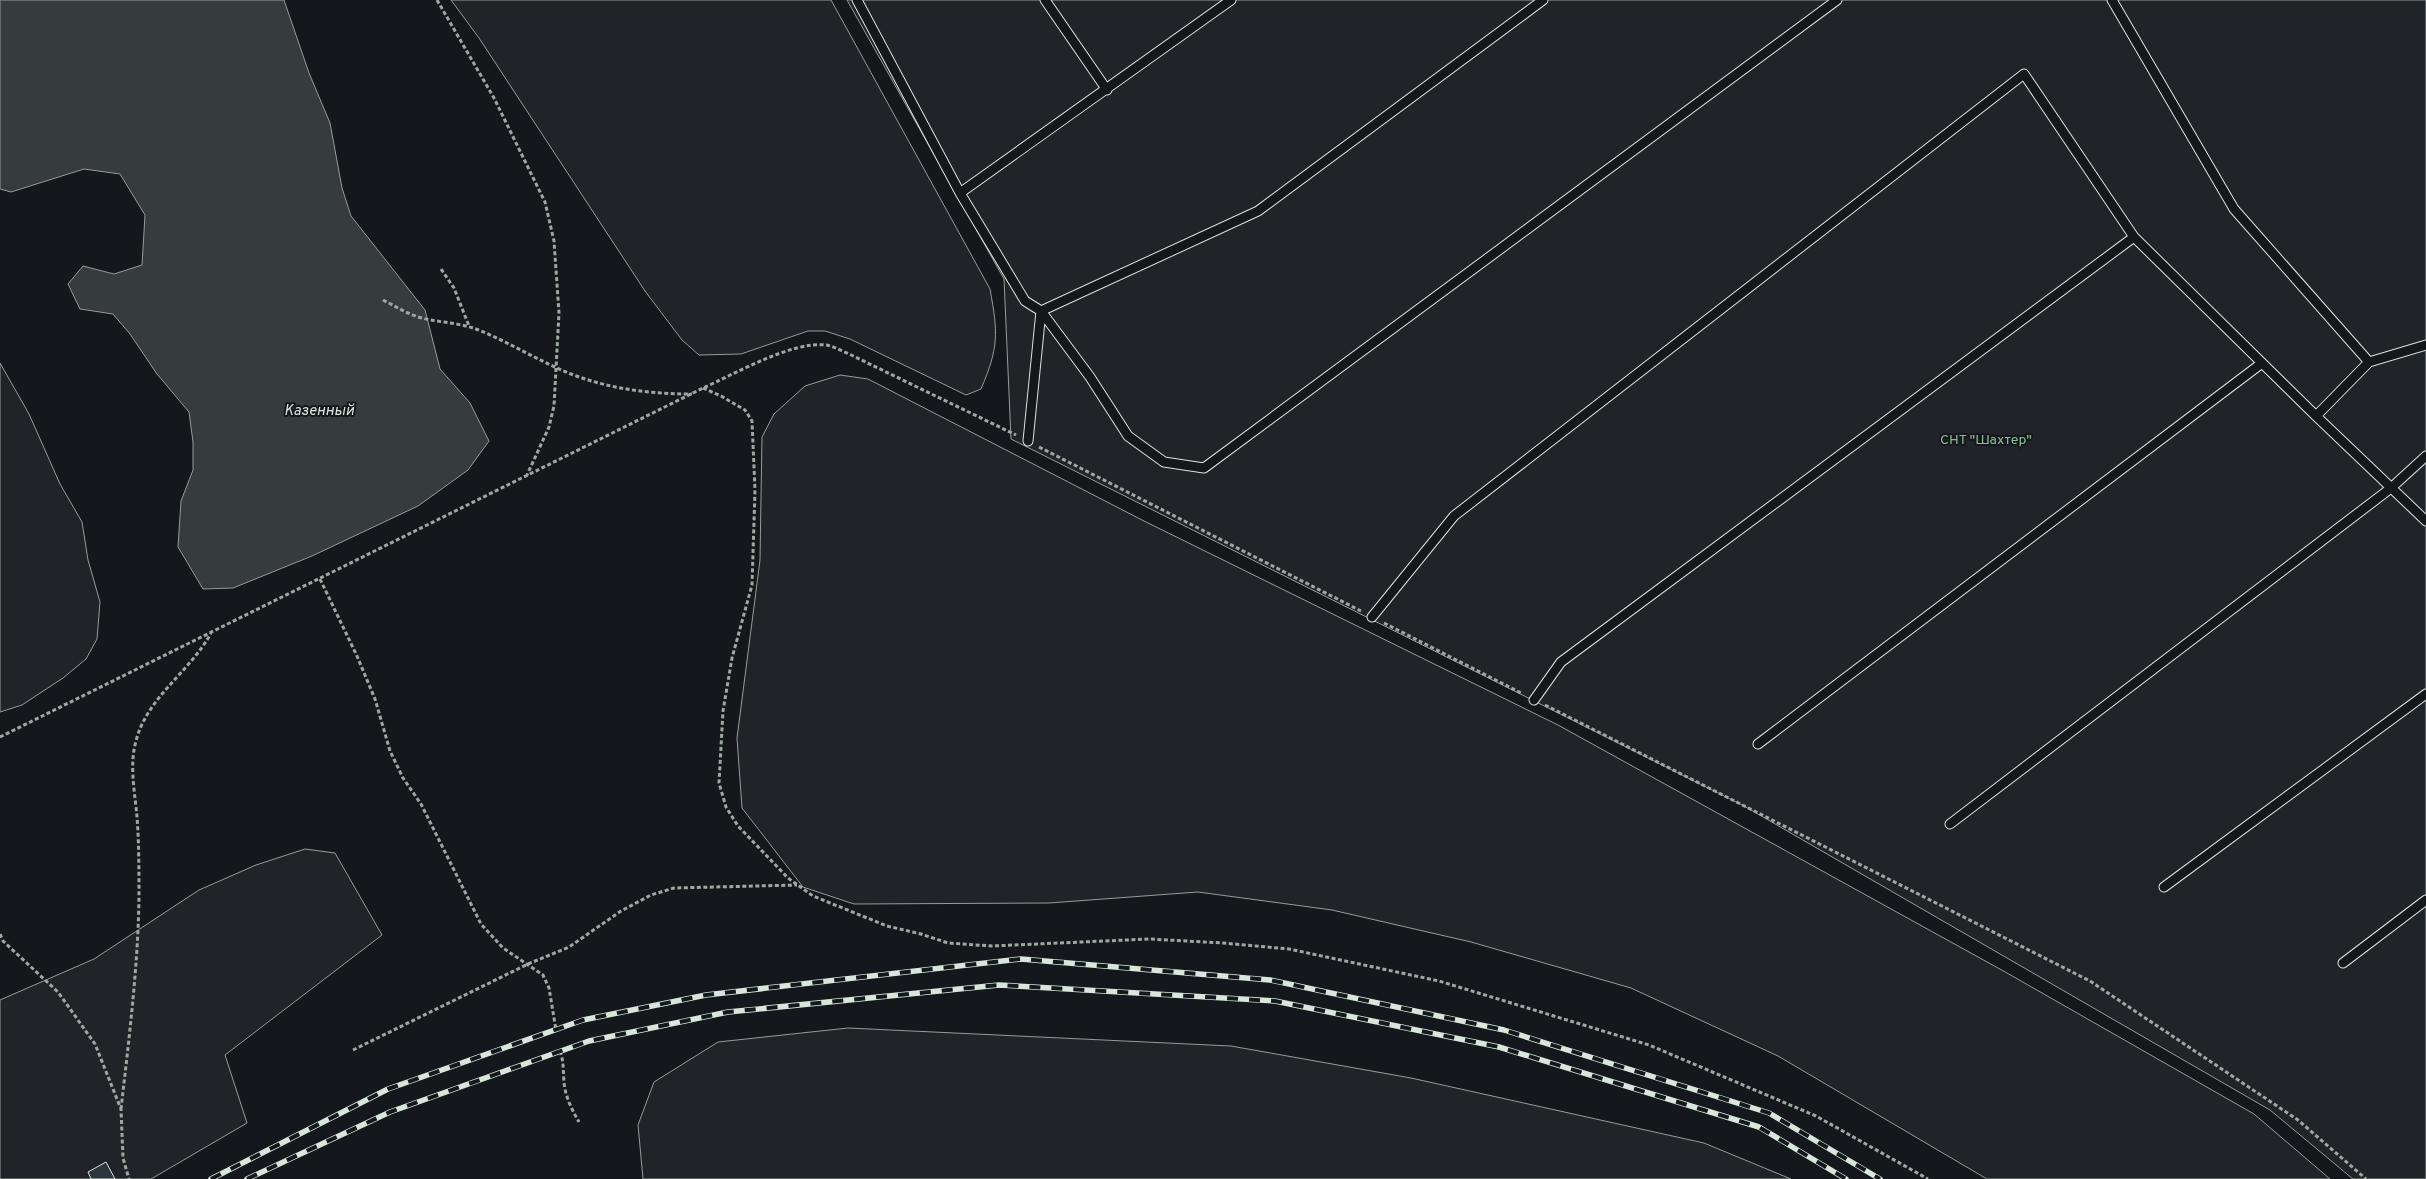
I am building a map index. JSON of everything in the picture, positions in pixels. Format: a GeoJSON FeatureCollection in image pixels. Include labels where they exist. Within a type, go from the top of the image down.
{"type":"FeatureCollection","features":[{"type":"Feature","properties":{"kind":"lane"},"geometry":{"type":"LineString","coordinates":[[857,0],[960,193],[1025,301],[1041,311],[1090,377],[1128,436],[1164,462],[1204,468],[1837,0]]}},
{"type":"Feature","properties":{"kind":"lane"},"geometry":{"type":"LineString","coordinates":[[1045,0],[1107,90]]}},
{"type":"Feature","properties":{"kind":"lane"},"geometry":{"type":"LineString","coordinates":[[960,193],[1231,0]]}},
{"type":"Feature","properties":{"kind":"lane"},"geometry":{"type":"LineString","coordinates":[[1041,311],[1258,211],[1543,0]]}},
{"type":"Feature","properties":{"kind":"lane"},"geometry":{"type":"LineString","coordinates":[[2112,0],[2234,209],[2369,362]]}},
{"type":"Feature","properties":{"kind":"lane"},"geometry":{"type":"LineString","coordinates":[[1372,617],[1454,516],[2024,74],[2134,236],[2316,416],[2426,520]]}},
{"type":"Feature","properties":{"kind":"lane"},"geometry":{"type":"LineString","coordinates":[[1534,700],[1561,662],[2134,236]]}},
{"type":"Feature","properties":{"kind":"lane"},"geometry":{"type":"LineString","coordinates":[[1028,441],[1041,311]]}},
{"type":"Feature","properties":{"kind":"lane"},"geometry":{"type":"LineString","coordinates":[[2316,416],[2369,362],[2426,345]]}},
{"type":"Feature","properties":{"kind":"lane"},"geometry":{"type":"LineString","coordinates":[[1758,744],[2262,363]]}},
{"type":"Feature","properties":{"kind":"lane"},"geometry":{"type":"LineString","coordinates":[[1950,824],[2391,488],[2426,456]]}},
{"type":"Feature","properties":{"kind":"lane"},"geometry":{"type":"LineString","coordinates":[[2164,887],[2426,694]]}},
{"type":"Feature","properties":{"kind":"lane"},"geometry":{"type":"LineString","coordinates":[[2343,964],[2426,900]]}},
{"type":"Feature","properties":{"kind":"path"},"geometry":{"type":"LineString","coordinates":[[437,0],[494,98],[545,202],[554,241],[558,283],[558,336],[554,406],[549,427],[527,476]]}},
{"type":"Feature","properties":{"kind":"path"},"geometry":{"type":"LineString","coordinates":[[441,269],[454,288],[469,327]]}},
{"type":"Feature","properties":{"kind":"path"},"geometry":{"type":"LineString","coordinates":[[383,300],[417,316],[459,323],[570,373],[621,388],[661,394],[692,394]]}},
{"type":"Feature","properties":{"kind":"path"},"geometry":{"type":"LineString","coordinates":[[0,738],[703,388],[772,357],[808,345],[827,345],[847,352],[1028,441],[1534,700],[2090,981],[2298,1120],[2366,1179]]}},
{"type":"Feature","properties":{"kind":"path"},"geometry":{"type":"LineString","coordinates":[[703,388],[745,410],[752,421],[756,490],[752,585],[732,658],[723,711],[719,783],[726,808],[738,826],[788,878],[813,896],[887,926],[921,934],[948,944],[992,946],[1149,939],[1223,943],[1289,949],[1439,981],[1649,1045],[1816,1116],[1928,1179]]}},
{"type":"Feature","properties":{"kind":"path"},"geometry":{"type":"LineString","coordinates":[[320,579],[371,690],[390,751],[403,778],[421,804],[464,894],[481,924],[503,948],[543,975],[549,988],[556,1030]]}},
{"type":"Feature","properties":{"kind":"path"},"geometry":{"type":"LineString","coordinates":[[129,1179],[123,1158],[121,1109],[133,998],[138,928],[138,860],[133,770],[135,742],[143,722],[158,699],[202,650],[211,633]]}},
{"type":"Feature","properties":{"kind":"path"},"geometry":{"type":"LineString","coordinates":[[353,1050],[528,964],[569,947],[621,911],[651,895],[674,888],[798,885]]}},
{"type":"Feature","properties":{"kind":"path"},"geometry":{"type":"LineString","coordinates":[[0,934],[2,941],[58,992],[95,1044],[121,1109]]}},
{"type":"Feature","properties":{"kind":"path"},"geometry":{"type":"LineString","coordinates":[[560,1051],[563,1061],[564,1084],[571,1108],[579,1122]]}},
{"type":"Feature","properties":{"kind":"green space"},"geometry":{"type":"Polygon","coordinates":[[[451,0],[831,0],[990,289],[995,317],[995,340],[991,362],[981,389],[966,395],[850,339],[825,331],[808,331],[741,354],[699,355],[682,340],[645,291],[479,38],[451,0]]]}},
{"type":"Feature","properties":{"kind":"green space","name":"СНТ \"Шахтер\""},"geometry":{"type":"Polygon","coordinates":[[[847,0],[2426,0],[2426,1179],[2353,1179],[2270,1110],[1744,806],[1011,439],[1004,279],[847,0]]]}},
{"type":"Feature","properties":{"kind":"green space"},"geometry":{"type":"Polygon","coordinates":[[[0,363],[29,414],[60,484],[82,522],[88,560],[100,602],[97,639],[86,659],[63,678],[22,705],[0,712],[0,363]]]}},
{"type":"Feature","properties":{"kind":"green space"},"geometry":{"type":"Polygon","coordinates":[[[840,375],[868,379],[1144,521],[1558,725],[2007,973],[2254,1114],[2330,1179],[1987,1179],[1778,1056],[1631,988],[1471,942],[1332,910],[1198,892],[1049,903],[854,904],[803,887],[742,808],[737,738],[760,560],[762,437],[774,414],[805,386],[840,375]]]}},
{"type":"Feature","properties":{"kind":"green space"},"geometry":{"type":"Polygon","coordinates":[[[305,849],[335,853],[382,935],[225,1055],[247,1123],[151,1179],[0,1179],[0,1000],[94,959],[199,890],[256,865],[305,849]]]}},
{"type":"Feature","properties":{"kind":"green space"},"geometry":{"type":"Polygon","coordinates":[[[848,1028],[1231,1046],[1411,1078],[1704,1143],[1791,1179],[643,1179],[638,1125],[654,1082],[718,1042],[848,1028]]]}},
{"type":"Feature","properties":{"kind":"water","name":"Казенный"},"geometry":{"type":"Polygon","coordinates":[[[0,0],[284,0],[309,73],[330,123],[342,188],[351,216],[425,310],[440,369],[470,403],[489,441],[468,470],[418,506],[312,556],[233,588],[203,589],[178,547],[181,501],[193,470],[193,442],[189,412],[157,374],[130,334],[113,314],[80,309],[68,284],[83,266],[114,274],[142,265],[145,215],[120,174],[84,169],[11,192],[0,189],[0,0]]]}},
{"type":"Feature","properties":{"kind":"building"},"geometry":{"type":"Polygon","coordinates":[[[106,1162],[115,1179],[91,1179],[88,1172],[106,1162]]]}},
{"type":"Feature","properties":{"kind":"railway"},"geometry":{"type":"LineString","coordinates":[[211,1179],[388,1089],[583,1020],[706,995],[1021,959],[1270,980],[1504,1030],[1769,1113],[1880,1179]]}},
{"type":"Feature","properties":{"kind":"railway"},"geometry":{"type":"LineString","coordinates":[[247,1179],[390,1112],[589,1041],[728,1012],[999,985],[1275,1001],[1499,1047],[1759,1127],[1846,1179]]}}]}
